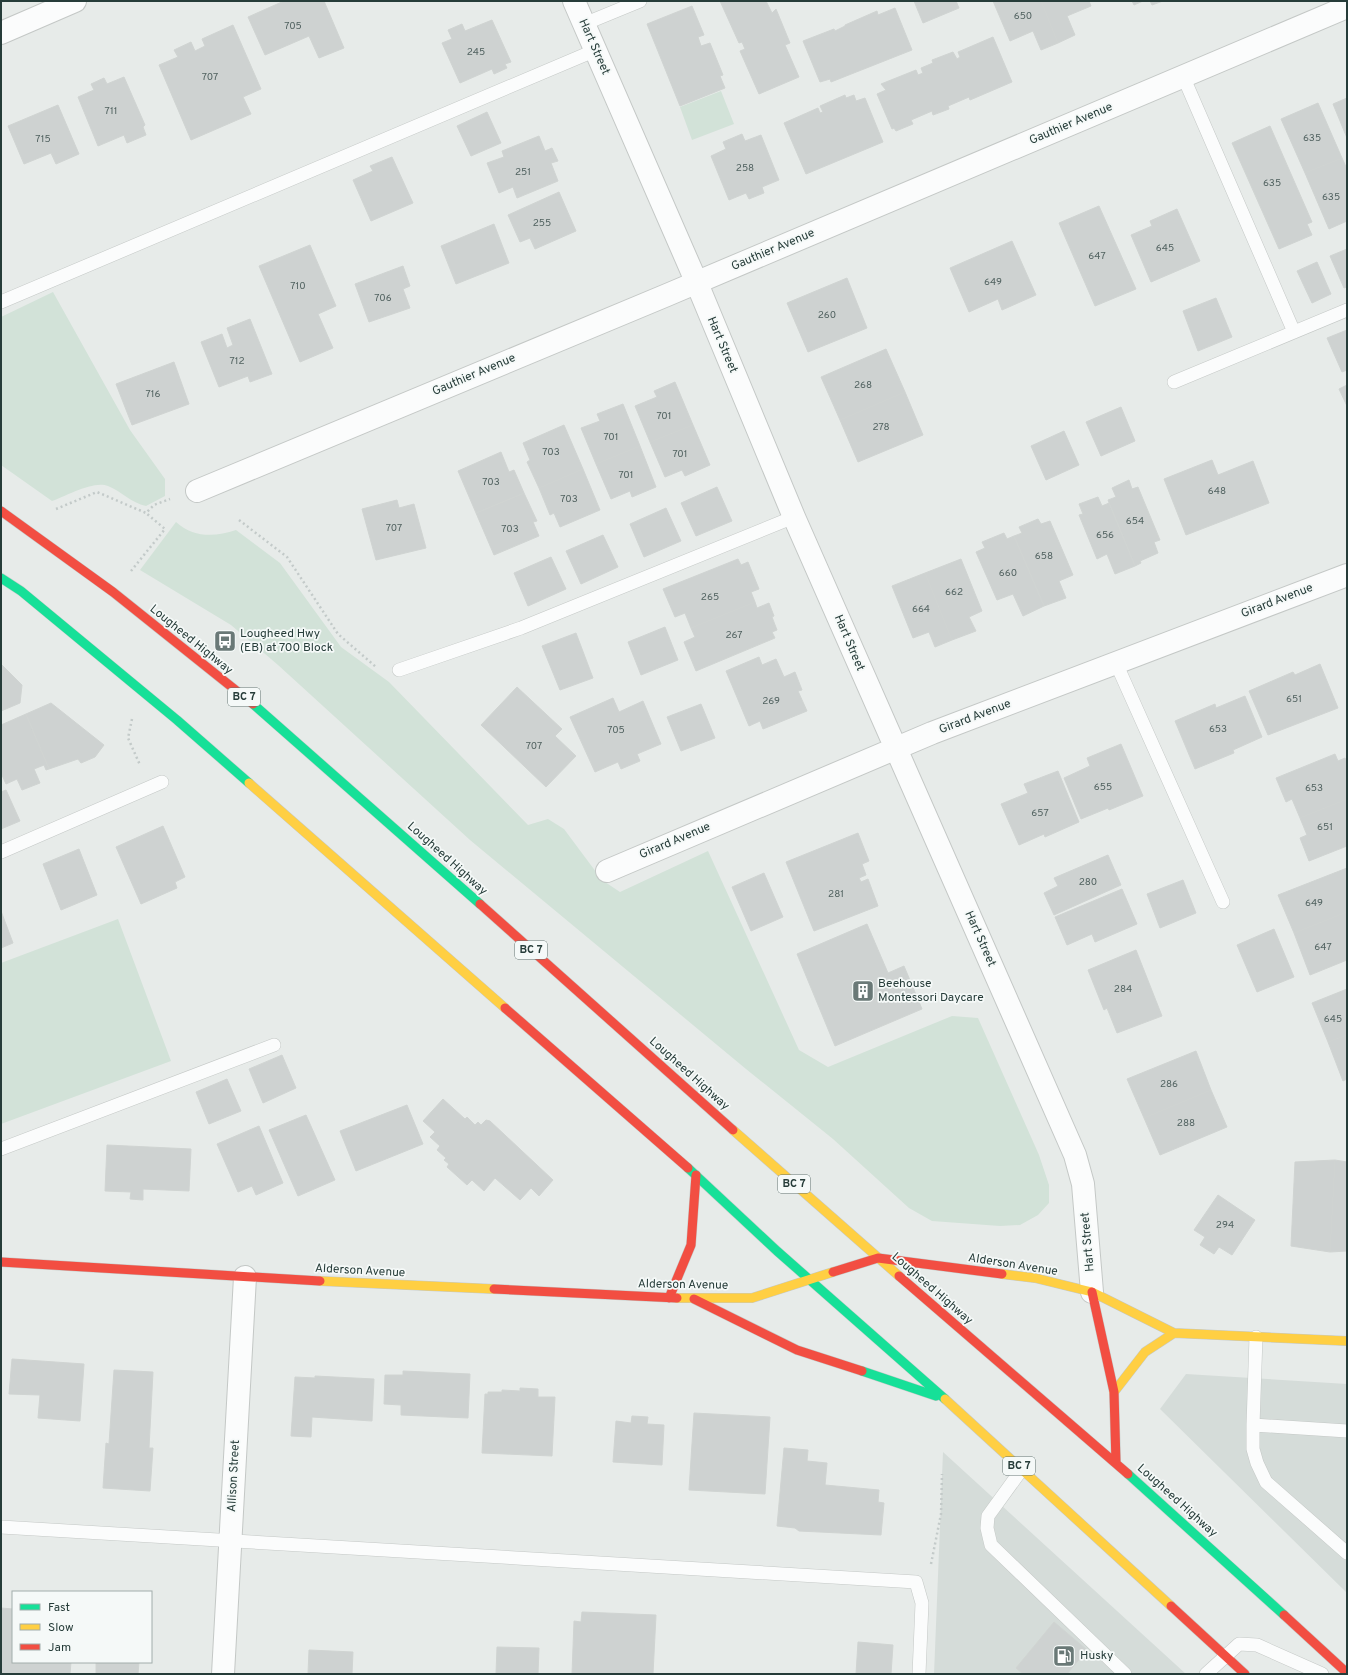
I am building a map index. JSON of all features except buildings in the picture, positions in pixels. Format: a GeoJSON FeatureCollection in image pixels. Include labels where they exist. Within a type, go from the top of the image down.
{"type":"FeatureCollection","features":[{"type":"Feature","properties":{"kind":"main road","name":"Lougheed Highway"},"geometry":{"type":"LineString","coordinates":[[1,511],[113,592],[277,724],[878,1258],[1116,1463],[1347,1673]]}},
{"type":"Feature","properties":{"kind":"main road","name":"BC 7"},"geometry":{"type":"LineString","coordinates":[[1,578],[21,591],[177,720],[696,1175],[809,1280],[945,1399],[1245,1674]]}},
{"type":"Feature","properties":{"kind":"main road"},"geometry":{"type":"LineString","coordinates":[[669,1298],[691,1245],[696,1175]]}},
{"type":"Feature","properties":{"kind":"main road","name":"Alderson Avenue"},"geometry":{"type":"LineString","coordinates":[[1,1262],[245,1277],[694,1299],[752,1298],[878,1258],[1035,1278],[1092,1292],[1174,1333],[1347,1341]]}},
{"type":"Feature","properties":{"kind":"main road"},"geometry":{"type":"LineString","coordinates":[[1092,1292],[1114,1392],[1116,1463]]}},
{"type":"Feature","properties":{"kind":"main road"},"geometry":{"type":"LineString","coordinates":[[694,1299],[797,1350],[945,1399]]}},
{"type":"Feature","properties":{"kind":"main road"},"geometry":{"type":"LineString","coordinates":[[1114,1392],[1145,1352],[1174,1333]]}},
{"type":"Feature","properties":{"kind":"street"},"geometry":{"type":"LineString","coordinates":[[1,33],[75,1]]}},
{"type":"Feature","properties":{"kind":"street","name":"Hart Street"},"geometry":{"type":"LineString","coordinates":[[574,1],[696,281],[794,517],[1075,1155],[1083,1184],[1092,1292]]}},
{"type":"Feature","properties":{"kind":"street","name":"Gauthier Avenue"},"geometry":{"type":"LineString","coordinates":[[197,491],[1347,7]]}},
{"type":"Feature","properties":{"kind":"street","name":"Girard Avenue"},"geometry":{"type":"LineString","coordinates":[[607,871],[895,748],[1347,575]]}},
{"type":"Feature","properties":{"kind":"street","name":"Allison Street"},"geometry":{"type":"LineString","coordinates":[[223,1674],[245,1277]]}},
{"type":"Feature","properties":{"kind":"lane"},"geometry":{"type":"LineString","coordinates":[[584,24],[640,1]]}},
{"type":"Feature","properties":{"kind":"lane"},"geometry":{"type":"LineString","coordinates":[[1,302],[596,50]]}},
{"type":"Feature","properties":{"kind":"lane"},"geometry":{"type":"LineString","coordinates":[[1182,76],[1294,332]]}},
{"type":"Feature","properties":{"kind":"lane"},"geometry":{"type":"LineString","coordinates":[[1174,382],[1347,310]]}},
{"type":"Feature","properties":{"kind":"lane"},"geometry":{"type":"LineString","coordinates":[[399,670],[521,628],[794,517]]}},
{"type":"Feature","properties":{"kind":"lane"},"geometry":{"type":"LineString","coordinates":[[1116,663],[1223,902]]}},
{"type":"Feature","properties":{"kind":"lane"},"geometry":{"type":"LineString","coordinates":[[1,852],[162,782]]}},
{"type":"Feature","properties":{"kind":"lane"},"geometry":{"type":"LineString","coordinates":[[1,1149],[274,1045]]}},
{"type":"Feature","properties":{"kind":"lane"},"geometry":{"type":"LineString","coordinates":[[1256,1337],[1253,1449],[1257,1463],[1266,1482],[1347,1553]]}},
{"type":"Feature","properties":{"kind":"lane"},"geometry":{"type":"LineString","coordinates":[[1253,1425],[1347,1430]]}},
{"type":"Feature","properties":{"kind":"lane"},"geometry":{"type":"LineString","coordinates":[[1022,1469],[988,1516],[987,1528],[991,1545],[1125,1674]]}},
{"type":"Feature","properties":{"kind":"lane"},"geometry":{"type":"LineString","coordinates":[[1,1527],[916,1582],[922,1602],[919,1674]]}},
{"type":"Feature","properties":{"kind":"lane"},"geometry":{"type":"LineString","coordinates":[[1206,1674],[1239,1644],[1257,1645],[1322,1674]]}},
{"type":"Feature","properties":{"kind":"path"},"geometry":{"type":"LineString","coordinates":[[146,513],[154,504],[197,491]]}},
{"type":"Feature","properties":{"kind":"path"},"geometry":{"type":"LineString","coordinates":[[56,509],[97,492],[146,513],[165,529],[130,573]]}},
{"type":"Feature","properties":{"kind":"path"},"geometry":{"type":"LineString","coordinates":[[239,520],[287,557],[338,634],[380,670],[399,670]]}},
{"type":"Feature","properties":{"kind":"path"},"geometry":{"type":"LineString","coordinates":[[132,717],[128,738],[150,788]]}},
{"type":"Feature","properties":{"kind":"path"},"geometry":{"type":"LineString","coordinates":[[922,1602],[941,1514],[942,1474]]}},
{"type":"Feature","properties":{"kind":"shaded area"},"geometry":{"type":"Polygon","coordinates":[[[721,91],[734,124],[692,140],[680,107],[721,91]]]}},
{"type":"Feature","properties":{"kind":"shaded area"},"geometry":{"type":"Polygon","coordinates":[[[53,292],[130,430],[165,479],[165,496],[146,506],[136,502],[113,488],[102,485],[95,485],[72,492],[52,501],[1,465],[1,317],[53,292]]]}},
{"type":"Feature","properties":{"kind":"shaded area"},"geometry":{"type":"Polygon","coordinates":[[[176,522],[190,531],[205,535],[220,534],[236,530],[280,563],[341,647],[389,682],[528,825],[548,819],[564,829],[602,880],[620,892],[708,851],[799,1050],[828,1067],[952,1016],[978,1018],[1039,1155],[1049,1185],[1049,1203],[1038,1215],[1020,1225],[1000,1226],[932,1221],[909,1208],[833,1139],[746,1069],[470,840],[278,665],[231,625],[140,570],[176,522]]]}},
{"type":"Feature","properties":{"kind":"shaded area"},"geometry":{"type":"Polygon","coordinates":[[[118,919],[171,1061],[1,1124],[1,963],[118,919]]]}},
{"type":"Feature","properties":{"kind":"shaded area"},"geometry":{"type":"Polygon","coordinates":[[[1186,1374],[1347,1384],[1347,1593],[1160,1409],[1186,1374]]]}},
{"type":"Feature","properties":{"kind":"shaded area"},"geometry":{"type":"Polygon","coordinates":[[[943,1452],[1186,1674],[934,1674],[943,1452]]]}},
{"type":"Feature","properties":{"kind":"traffic: fast"},"geometry":{"type":"LineString","coordinates":[[1,578],[21,591],[177,720],[249,783]]}},
{"type":"Feature","properties":{"kind":"traffic: fast"},"geometry":{"type":"LineString","coordinates":[[253,704],[480,904]]}},
{"type":"Feature","properties":{"kind":"traffic: fast"},"geometry":{"type":"LineString","coordinates":[[688,1168],[777,1251],[945,1399]]}},
{"type":"Feature","properties":{"kind":"traffic: fast"},"geometry":{"type":"LineString","coordinates":[[862,1371],[936,1396]]}},
{"type":"Feature","properties":{"kind":"traffic: fast"},"geometry":{"type":"LineString","coordinates":[[1128,1474],[1284,1615]]}},
{"type":"Feature","properties":{"kind":"traffic: slow"},"geometry":{"type":"LineString","coordinates":[[249,783],[505,1008]]}},
{"type":"Feature","properties":{"kind":"traffic: slow"},"geometry":{"type":"LineString","coordinates":[[733,1130],[899,1276]]}},
{"type":"Feature","properties":{"kind":"traffic: slow"},"geometry":{"type":"LineString","coordinates":[[677,1298],[752,1298],[833,1272]]}},
{"type":"Feature","properties":{"kind":"traffic: slow"},"geometry":{"type":"LineString","coordinates":[[1002,1274],[1035,1278],[1092,1292],[1174,1333],[1347,1341]]}},
{"type":"Feature","properties":{"kind":"traffic: slow"},"geometry":{"type":"LineString","coordinates":[[320,1281],[494,1289]]}},
{"type":"Feature","properties":{"kind":"traffic: slow"},"geometry":{"type":"LineString","coordinates":[[1114,1392],[1145,1352],[1174,1333]]}},
{"type":"Feature","properties":{"kind":"traffic: slow"},"geometry":{"type":"LineString","coordinates":[[945,1399],[1171,1606]]}},
{"type":"Feature","properties":{"kind":"traffic: jam"},"geometry":{"type":"LineString","coordinates":[[1,511],[113,592],[253,704]]}},
{"type":"Feature","properties":{"kind":"traffic: jam"},"geometry":{"type":"LineString","coordinates":[[480,904],[733,1130]]}},
{"type":"Feature","properties":{"kind":"traffic: jam"},"geometry":{"type":"LineString","coordinates":[[505,1008],[688,1168]]}},
{"type":"Feature","properties":{"kind":"traffic: jam"},"geometry":{"type":"LineString","coordinates":[[669,1298],[691,1245],[696,1175]]}},
{"type":"Feature","properties":{"kind":"traffic: jam"},"geometry":{"type":"LineString","coordinates":[[833,1272],[878,1258],[1002,1274]]}},
{"type":"Feature","properties":{"kind":"traffic: jam"},"geometry":{"type":"LineString","coordinates":[[1,1262],[320,1281]]}},
{"type":"Feature","properties":{"kind":"traffic: jam"},"geometry":{"type":"LineString","coordinates":[[899,1276],[1128,1474]]}},
{"type":"Feature","properties":{"kind":"traffic: jam"},"geometry":{"type":"LineString","coordinates":[[494,1289],[677,1298]]}},
{"type":"Feature","properties":{"kind":"traffic: jam"},"geometry":{"type":"LineString","coordinates":[[1092,1292],[1114,1392],[1116,1463]]}},
{"type":"Feature","properties":{"kind":"traffic: jam"},"geometry":{"type":"LineString","coordinates":[[694,1299],[797,1350],[862,1371]]}},
{"type":"Feature","properties":{"kind":"traffic: jam"},"geometry":{"type":"LineString","coordinates":[[1171,1606],[1245,1674]]}},
{"type":"Feature","properties":{"kind":"traffic: jam"},"geometry":{"type":"LineString","coordinates":[[1284,1615],[1347,1673]]}},
{"type":"Feature","properties":{"kind":"place","name":"Lougheed Hwy (EB) at 700 Block"},"geometry":{"type":"Point","coordinates":[225,641]}},
{"type":"Feature","properties":{"kind":"place","name":"Beehouse Montessori Daycare"},"geometry":{"type":"Point","coordinates":[863,991]}},
{"type":"Feature","properties":{"kind":"place","name":"Husky"},"geometry":{"type":"Point","coordinates":[1064,1656]}}]}
